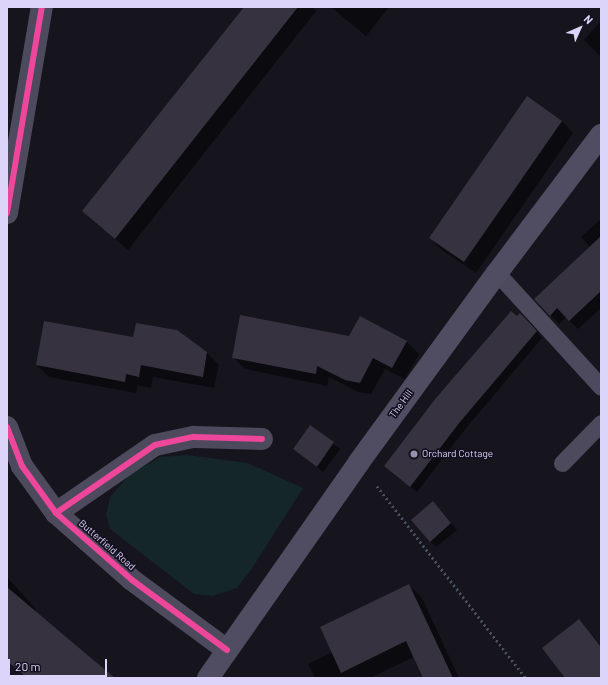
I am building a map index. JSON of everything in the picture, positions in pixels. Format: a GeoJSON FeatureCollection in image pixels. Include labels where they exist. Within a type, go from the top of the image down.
{"type":"FeatureCollection","features":[{"type":"Feature","properties":{"kind":"main road","name":"The Hill"},"geometry":{"type":"LineString","coordinates":[[208,678],[359,462],[497,272],[601,135]]}},
{"type":"Feature","properties":{"kind":"street"},"geometry":{"type":"LineString","coordinates":[[7,213],[42,7]]}},
{"type":"Feature","properties":{"kind":"street","name":"Butterfield Road"},"geometry":{"type":"LineString","coordinates":[[7,426],[22,466],[56,513],[132,580],[227,650]]}},
{"type":"Feature","properties":{"kind":"street"},"geometry":{"type":"LineString","coordinates":[[56,513],[155,445],[194,437],[262,439]]}},
{"type":"Feature","properties":{"kind":"lane"},"geometry":{"type":"LineString","coordinates":[[497,272],[601,387]]}},
{"type":"Feature","properties":{"kind":"lane"},"geometry":{"type":"LineString","coordinates":[[562,464],[601,423]]}},
{"type":"Feature","properties":{"kind":"path"},"geometry":{"type":"LineString","coordinates":[[359,462],[526,678]]}},
{"type":"Feature","properties":{"kind":"shaded area"},"geometry":{"type":"Polygon","coordinates":[[[188,455],[248,463],[303,488],[251,570],[237,588],[213,596],[194,594],[110,529],[106,515],[110,497],[129,475],[160,457],[188,455]]]}},
{"type":"Feature","properties":{"kind":"building"},"geometry":{"type":"Polygon","coordinates":[[[244,7],[298,7],[115,239],[82,211],[244,7]]]}},
{"type":"Feature","properties":{"kind":"building"},"geometry":{"type":"Polygon","coordinates":[[[527,96],[562,121],[464,262],[429,238],[527,96]]]}},
{"type":"Feature","properties":{"kind":"building"},"geometry":{"type":"Polygon","coordinates":[[[601,236],[601,291],[569,321],[557,308],[550,316],[534,299],[601,236]]]}},
{"type":"Feature","properties":{"kind":"building"},"geometry":{"type":"Polygon","coordinates":[[[511,311],[517,316],[520,313],[537,331],[460,422],[410,487],[384,466],[436,398],[511,311]]]}},
{"type":"Feature","properties":{"kind":"building"},"geometry":{"type":"Polygon","coordinates":[[[240,315],[349,336],[360,316],[407,341],[392,368],[373,358],[360,383],[345,380],[317,366],[316,374],[232,358],[240,315]]]}},
{"type":"Feature","properties":{"kind":"building"},"geometry":{"type":"Polygon","coordinates":[[[44,321],[133,337],[136,323],[177,330],[207,352],[203,377],[141,365],[139,377],[126,374],[125,382],[36,365],[44,321]]]}},
{"type":"Feature","properties":{"kind":"building"},"geometry":{"type":"Polygon","coordinates":[[[310,425],[334,442],[317,467],[293,449],[310,425]]]}},
{"type":"Feature","properties":{"kind":"building"},"geometry":{"type":"Polygon","coordinates":[[[433,501],[451,523],[430,542],[411,520],[433,501]]]}},
{"type":"Feature","properties":{"kind":"building"},"geometry":{"type":"Polygon","coordinates":[[[409,584],[453,678],[423,678],[406,641],[341,673],[320,627],[409,584]]]}},
{"type":"Feature","properties":{"kind":"building"},"geometry":{"type":"Polygon","coordinates":[[[7,587],[115,678],[27,678],[7,661],[7,587]]]}},
{"type":"Feature","properties":{"kind":"building"},"geometry":{"type":"Polygon","coordinates":[[[579,619],[601,647],[601,678],[565,678],[542,648],[579,619]]]}},
{"type":"Feature","properties":{"kind":"cycle path"},"geometry":{"type":"LineString","coordinates":[[7,213],[42,7]]}},
{"type":"Feature","properties":{"kind":"cycle path"},"geometry":{"type":"LineString","coordinates":[[7,427],[22,466],[56,513],[132,580],[227,650]]}},
{"type":"Feature","properties":{"kind":"cycle path"},"geometry":{"type":"LineString","coordinates":[[56,513],[155,445],[194,437],[262,439]]}},
{"type":"Feature","properties":{"kind":"place","name":"Orchard Cottage"},"geometry":{"type":"Point","coordinates":[414,454]}}]}
